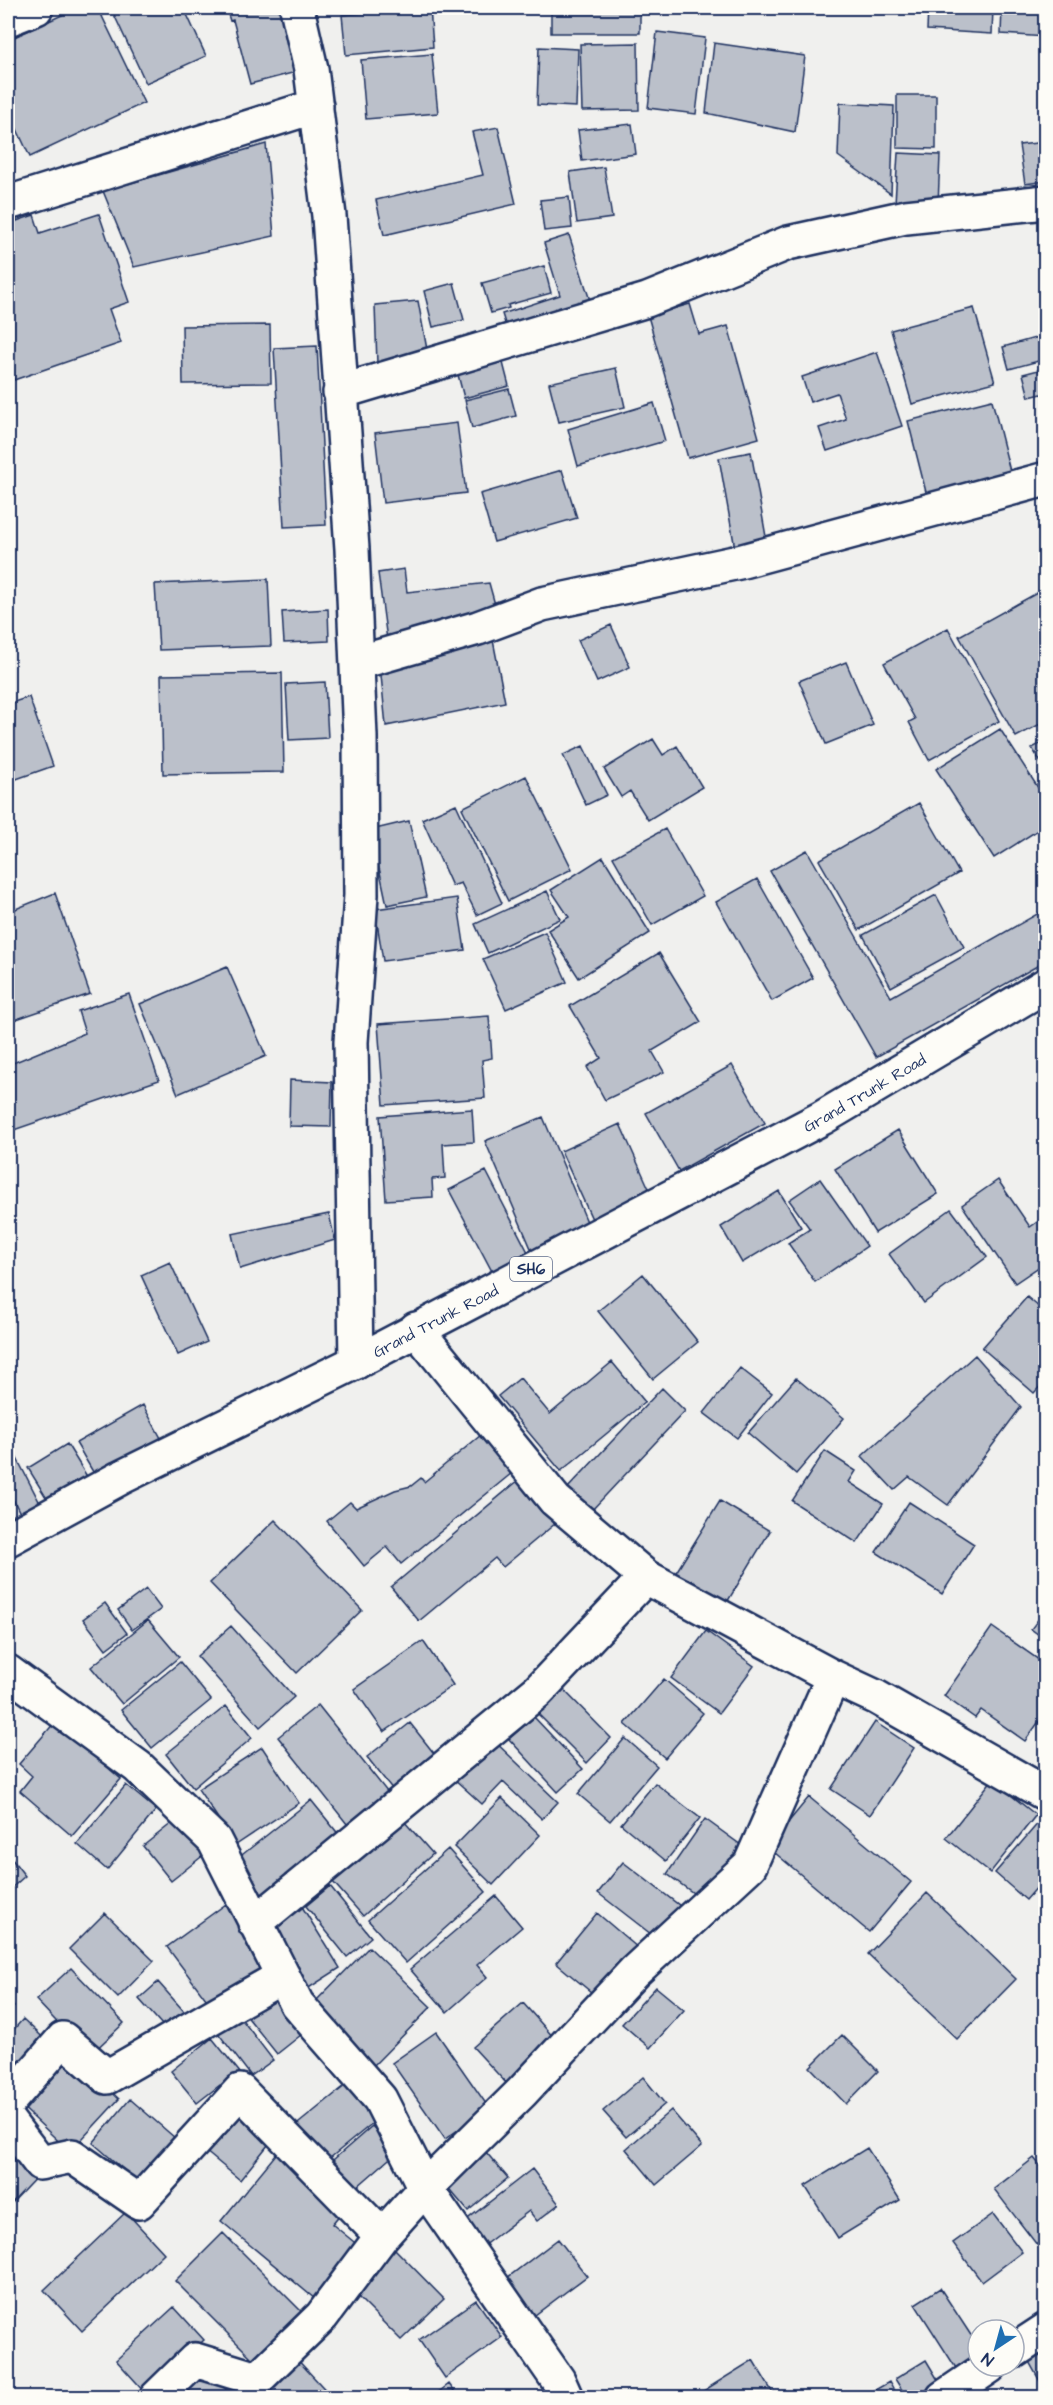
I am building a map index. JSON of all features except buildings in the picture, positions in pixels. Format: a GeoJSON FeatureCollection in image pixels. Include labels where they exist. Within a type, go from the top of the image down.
{"type":"FeatureCollection","features":[{"type":"Feature","properties":{"kind":"street"},"geometry":{"type":"LineString","coordinates":[[8,19],[36,8]]}},
{"type":"Feature","properties":{"kind":"street"},"geometry":{"type":"LineString","coordinates":[[297,8],[311,69],[329,216],[352,549],[357,663],[361,895],[351,1042],[356,1362]]}},
{"type":"Feature","properties":{"kind":"street"},"geometry":{"type":"LineString","coordinates":[[8,203],[316,106]]}},
{"type":"Feature","properties":{"kind":"street"},"geometry":{"type":"LineString","coordinates":[[340,392],[647,300],[788,243],[906,217],[1046,202]]}},
{"type":"Feature","properties":{"kind":"street"},"geometry":{"type":"LineString","coordinates":[[357,663],[478,628],[542,604],[739,562],[1046,480]]}},
{"type":"Feature","properties":{"kind":"street","name":"Grand Trunk Road"},"geometry":{"type":"LineString","coordinates":[[8,1539],[120,1478],[356,1362],[822,1118],[1046,985]]}},
{"type":"Feature","properties":{"kind":"street"},"geometry":{"type":"LineString","coordinates":[[416,1329],[555,1500],[646,1577],[833,1677],[876,1697],[1046,1794]]}},
{"type":"Feature","properties":{"kind":"street"},"geometry":{"type":"LineString","coordinates":[[255,1923],[538,1691],[646,1577]]}},
{"type":"Feature","properties":{"kind":"street"},"geometry":{"type":"LineString","coordinates":[[8,1672],[138,1767],[214,1840],[297,2004],[380,2099],[425,2188],[558,2380],[566,2397]]}},
{"type":"Feature","properties":{"kind":"street"},"geometry":{"type":"LineString","coordinates":[[156,2397],[195,2360],[257,2379],[322,2316],[382,2236],[425,2188],[522,2092],[634,1972],[750,1865],[833,1677]]}},
{"type":"Feature","properties":{"kind":"street"},"geometry":{"type":"LineString","coordinates":[[8,2102],[63,2039],[106,2077],[283,1976]]}},
{"type":"Feature","properties":{"kind":"street"},"geometry":{"type":"LineString","coordinates":[[8,2121],[40,2163],[72,2156],[139,2202],[240,2091],[382,2236]]}},
{"type":"Feature","properties":{"kind":"street"},"geometry":{"type":"LineString","coordinates":[[1026,2342],[1046,2330]]}},
{"type":"Feature","properties":{"kind":"street"},"geometry":{"type":"LineString","coordinates":[[943,2397],[972,2378]]}}]}
